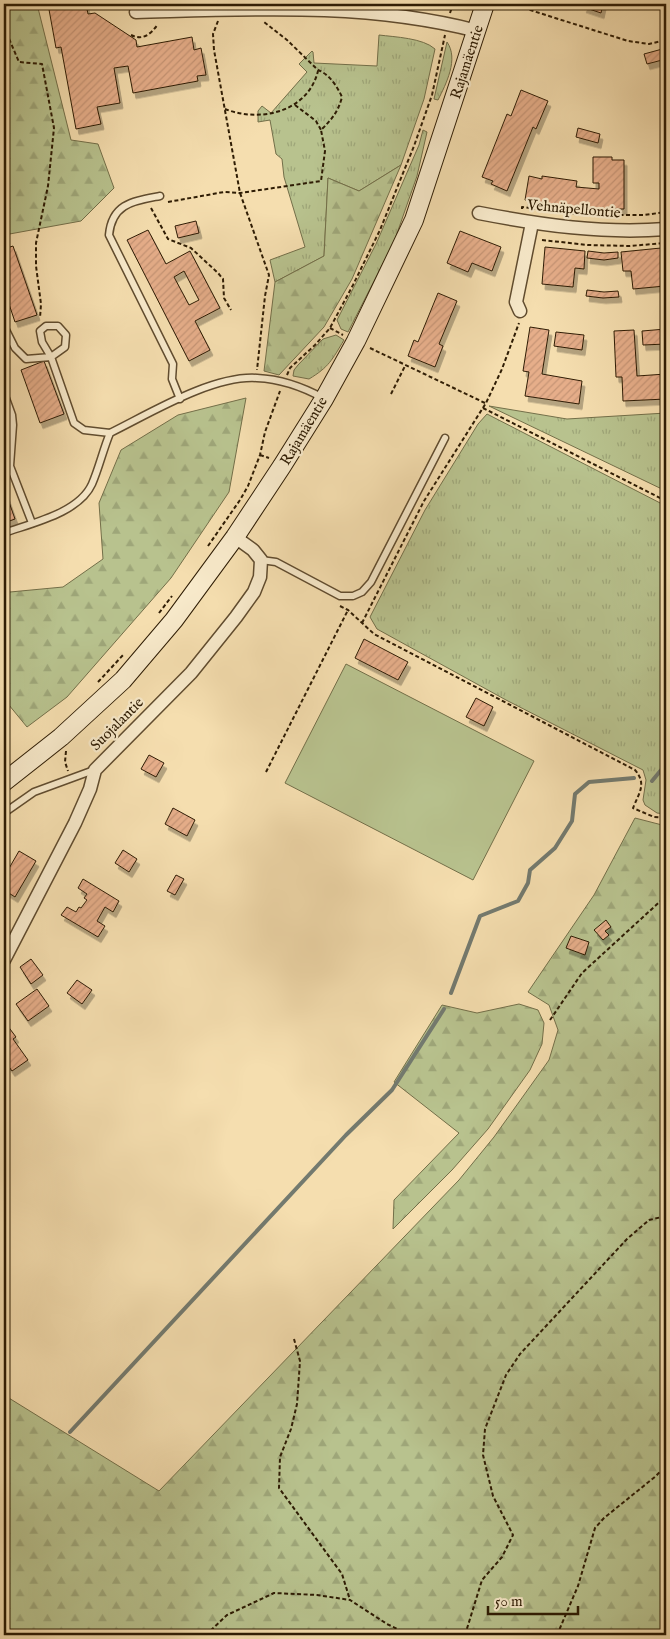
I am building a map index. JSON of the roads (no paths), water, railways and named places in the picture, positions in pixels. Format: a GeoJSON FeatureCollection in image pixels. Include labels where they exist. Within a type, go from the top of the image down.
{"type":"FeatureCollection","features":[{"type":"Feature","properties":{"kind":"main road","name":"Rajamäentie"},"geometry":{"type":"LineString","coordinates":[[4,782],[61,737],[123,680],[174,620],[235,537],[324,399],[356,341],[414,220],[485,4]]}},
{"type":"Feature","properties":{"kind":"street"},"geometry":{"type":"LineString","coordinates":[[136,12],[224,10],[292,5],[378,13],[447,24],[477,31]]}},
{"type":"Feature","properties":{"kind":"street","name":"Vehnäpellontie"},"geometry":{"type":"LineString","coordinates":[[479,213],[532,223],[604,231],[644,231],[666,228]]}},
{"type":"Feature","properties":{"kind":"street"},"geometry":{"type":"LineString","coordinates":[[520,310],[516,302],[532,223]]}},
{"type":"Feature","properties":{"kind":"street"},"geometry":{"type":"LineString","coordinates":[[235,537],[253,550],[261,560]]}},
{"type":"Feature","properties":{"kind":"street","name":"Suojalantie"},"geometry":{"type":"LineString","coordinates":[[4,960],[75,823],[90,789],[95,770],[191,673],[254,592],[260,576],[261,560]]}},
{"type":"Feature","properties":{"kind":"lane"},"geometry":{"type":"LineString","coordinates":[[161,199],[148,198],[116,212],[110,223],[109,235],[173,364],[172,379],[180,399]]}},
{"type":"Feature","properties":{"kind":"lane"},"geometry":{"type":"LineString","coordinates":[[4,326],[15,348],[26,359],[51,357],[65,347],[66,336],[58,326],[46,326],[40,331],[42,342],[51,357],[74,423],[84,430],[110,433],[180,399],[226,381],[256,378],[306,389],[324,399]]}},
{"type":"Feature","properties":{"kind":"lane"},"geometry":{"type":"LineString","coordinates":[[4,393],[12,415],[13,425],[10,466],[32,523]]}},
{"type":"Feature","properties":{"kind":"lane"},"geometry":{"type":"LineString","coordinates":[[4,533],[71,508],[86,496],[110,433]]}},
{"type":"Feature","properties":{"kind":"lane"},"geometry":{"type":"LineString","coordinates":[[261,560],[276,562],[340,596],[353,596],[362,592],[374,576],[445,438]]}},
{"type":"Feature","properties":{"kind":"lane"},"geometry":{"type":"LineString","coordinates":[[4,813],[34,792],[95,770]]}},
{"type":"Feature","properties":{"kind":"waterway"},"geometry":{"type":"LineString","coordinates":[[652,781],[666,764]]}},
{"type":"Feature","properties":{"kind":"waterway"},"geometry":{"type":"LineString","coordinates":[[451,993],[480,916],[518,901],[528,883],[530,870],[555,848],[572,821],[575,794],[589,782],[634,778]]}},
{"type":"Feature","properties":{"kind":"waterway"},"geometry":{"type":"LineString","coordinates":[[70,1432],[346,1135],[392,1090],[444,1009]]}}]}
